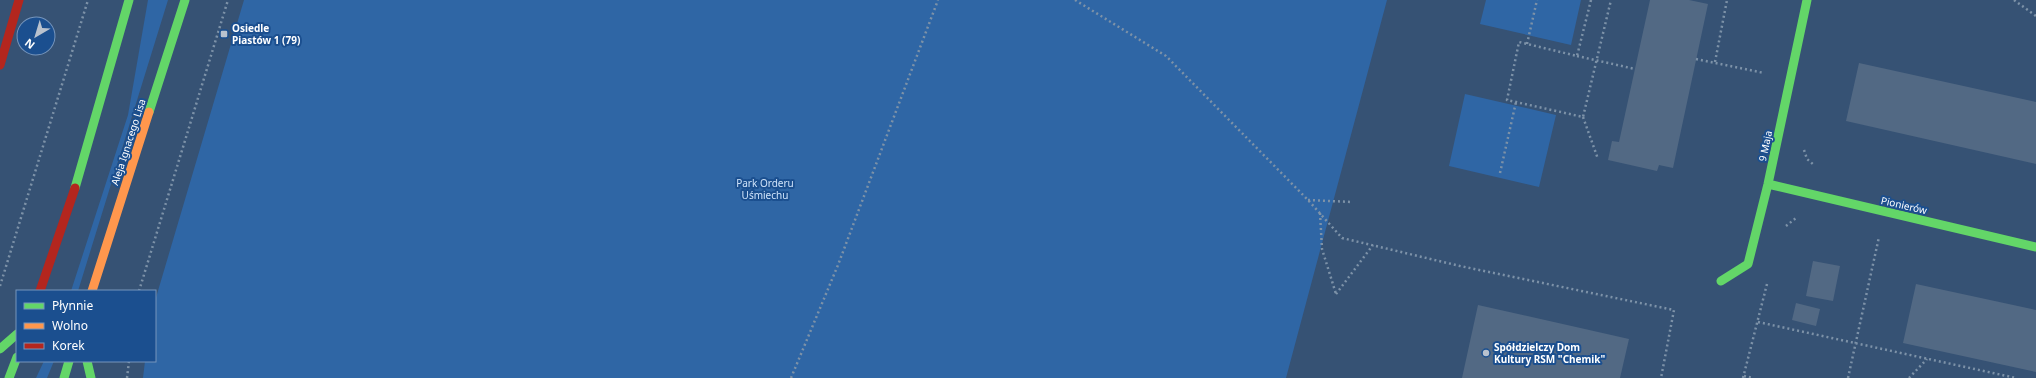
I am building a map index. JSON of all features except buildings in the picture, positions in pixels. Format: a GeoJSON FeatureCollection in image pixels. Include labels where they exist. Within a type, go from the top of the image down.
{"type":"FeatureCollection","features":[{"type":"Feature","properties":{"kind":"street"},"geometry":{"type":"LineString","coordinates":[[0,65],[19,0]]}},
{"type":"Feature","properties":{"kind":"street"},"geometry":{"type":"LineString","coordinates":[[40,290],[69,211],[129,0]]}},
{"type":"Feature","properties":{"kind":"street","name":"Aleja Ignacego Lisa"},"geometry":{"type":"LineString","coordinates":[[92,290],[185,0]]}},
{"type":"Feature","properties":{"kind":"street","name":"9 Maja"},"geometry":{"type":"LineString","coordinates":[[1721,281],[1748,264],[1768,184],[1807,0]]}},
{"type":"Feature","properties":{"kind":"street","name":"Pionierów"},"geometry":{"type":"LineString","coordinates":[[1768,184],[2036,247]]}},
{"type":"Feature","properties":{"kind":"street"},"geometry":{"type":"LineString","coordinates":[[0,349],[16,335]]}},
{"type":"Feature","properties":{"kind":"street"},"geometry":{"type":"LineString","coordinates":[[9,378],[16,360]]}},
{"type":"Feature","properties":{"kind":"street"},"geometry":{"type":"LineString","coordinates":[[64,378],[69,362]]}},
{"type":"Feature","properties":{"kind":"street"},"geometry":{"type":"LineString","coordinates":[[87,362],[91,378]]}},
{"type":"Feature","properties":{"kind":"path"},"geometry":{"type":"LineString","coordinates":[[0,286],[88,0]]}},
{"type":"Feature","properties":{"kind":"path"},"geometry":{"type":"LineString","coordinates":[[139,290],[228,0]]}},
{"type":"Feature","properties":{"kind":"path"},"geometry":{"type":"LineString","coordinates":[[791,378],[838,265],[938,0]]}},
{"type":"Feature","properties":{"kind":"path"},"geometry":{"type":"LineString","coordinates":[[1075,0],[1166,56],[1308,200],[1342,238],[1460,266],[1674,310],[1661,378]]}},
{"type":"Feature","properties":{"kind":"path"},"geometry":{"type":"LineString","coordinates":[[1527,44],[1537,0]]}},
{"type":"Feature","properties":{"kind":"path"},"geometry":{"type":"LineString","coordinates":[[1577,56],[1590,0]]}},
{"type":"Feature","properties":{"kind":"path"},"geometry":{"type":"LineString","coordinates":[[1598,159],[1583,117],[1611,0]]}},
{"type":"Feature","properties":{"kind":"path"},"geometry":{"type":"LineString","coordinates":[[1714,62],[1727,0]]}},
{"type":"Feature","properties":{"kind":"path"},"geometry":{"type":"LineString","coordinates":[[2014,0],[2036,16]]}},
{"type":"Feature","properties":{"kind":"path"},"geometry":{"type":"LineString","coordinates":[[1583,117],[1507,100],[1519,42],[1635,69]]}},
{"type":"Feature","properties":{"kind":"path"},"geometry":{"type":"LineString","coordinates":[[1696,59],[1766,73]]}},
{"type":"Feature","properties":{"kind":"path"},"geometry":{"type":"LineString","coordinates":[[1500,173],[1516,102]]}},
{"type":"Feature","properties":{"kind":"path"},"geometry":{"type":"LineString","coordinates":[[1803,147],[1807,159],[1817,168]]}},
{"type":"Feature","properties":{"kind":"path"},"geometry":{"type":"LineString","coordinates":[[1308,200],[1352,202]]}},
{"type":"Feature","properties":{"kind":"path"},"geometry":{"type":"LineString","coordinates":[[1320,213],[1322,249],[1336,294],[1373,245]]}},
{"type":"Feature","properties":{"kind":"path"},"geometry":{"type":"LineString","coordinates":[[1780,229],[1798,217]]}},
{"type":"Feature","properties":{"kind":"path"},"geometry":{"type":"LineString","coordinates":[[1872,234],[1887,238]]}},
{"type":"Feature","properties":{"kind":"path"},"geometry":{"type":"LineString","coordinates":[[1848,378],[1879,236]]}},
{"type":"Feature","properties":{"kind":"path"},"geometry":{"type":"LineString","coordinates":[[1753,378],[1744,377],[1767,283]]}},
{"type":"Feature","properties":{"kind":"path"},"geometry":{"type":"LineString","coordinates":[[1758,322],[2016,378]]}},
{"type":"Feature","properties":{"kind":"path"},"geometry":{"type":"LineString","coordinates":[[1909,378],[1927,358]]}},
{"type":"Feature","properties":{"kind":"path"},"geometry":{"type":"LineString","coordinates":[[128,378],[129,362]]}},
{"type":"Feature","properties":{"kind":"green space"},"geometry":{"type":"Polygon","coordinates":[[[148,0],[168,0],[78,290],[71,290],[128,115],[148,0]]]}},
{"type":"Feature","properties":{"kind":"green space","name":"Park Orderu Uśmiechu"},"geometry":{"type":"Polygon","coordinates":[[[244,0],[1387,0],[1286,378],[143,378],[145,362],[156,362],[156,298],[244,0]]]}},
{"type":"Feature","properties":{"kind":"green space"},"geometry":{"type":"Polygon","coordinates":[[[1486,0],[1581,0],[1571,45],[1480,24],[1486,0]]]}},
{"type":"Feature","properties":{"kind":"green space"},"geometry":{"type":"Polygon","coordinates":[[[1465,94],[1556,115],[1539,187],[1449,166],[1465,94]]]}},
{"type":"Feature","properties":{"kind":"green space"},"geometry":{"type":"Polygon","coordinates":[[[44,362],[54,362],[47,378],[36,378],[44,362]]]}},
{"type":"Feature","properties":{"kind":"traffic: fast"},"geometry":{"type":"LineString","coordinates":[[75,188],[129,0]]}},
{"type":"Feature","properties":{"kind":"traffic: fast"},"geometry":{"type":"LineString","coordinates":[[149,112],[185,0]]}},
{"type":"Feature","properties":{"kind":"traffic: fast"},"geometry":{"type":"LineString","coordinates":[[1721,281],[1748,264],[1768,184],[1807,0]]}},
{"type":"Feature","properties":{"kind":"traffic: fast"},"geometry":{"type":"LineString","coordinates":[[1768,184],[2036,247]]}},
{"type":"Feature","properties":{"kind":"traffic: fast"},"geometry":{"type":"LineString","coordinates":[[0,349],[16,335]]}},
{"type":"Feature","properties":{"kind":"traffic: fast"},"geometry":{"type":"LineString","coordinates":[[9,378],[16,360]]}},
{"type":"Feature","properties":{"kind":"traffic: fast"},"geometry":{"type":"LineString","coordinates":[[64,378],[69,362]]}},
{"type":"Feature","properties":{"kind":"traffic: fast"},"geometry":{"type":"LineString","coordinates":[[87,362],[91,378]]}},
{"type":"Feature","properties":{"kind":"traffic: slow"},"geometry":{"type":"LineString","coordinates":[[92,290],[149,112]]}},
{"type":"Feature","properties":{"kind":"traffic: jam"},"geometry":{"type":"LineString","coordinates":[[0,65],[19,0]]}},
{"type":"Feature","properties":{"kind":"traffic: jam"},"geometry":{"type":"LineString","coordinates":[[40,290],[75,188]]}},
{"type":"Feature","properties":{"kind":"place","name":"Osiedle Piastów 1 (79)"},"geometry":{"type":"Point","coordinates":[224,34]}},
{"type":"Feature","properties":{"kind":"place","name":"Spółdzielczy Dom Kultury RSM \"Chemik\""},"geometry":{"type":"Point","coordinates":[1486,353]}}]}
